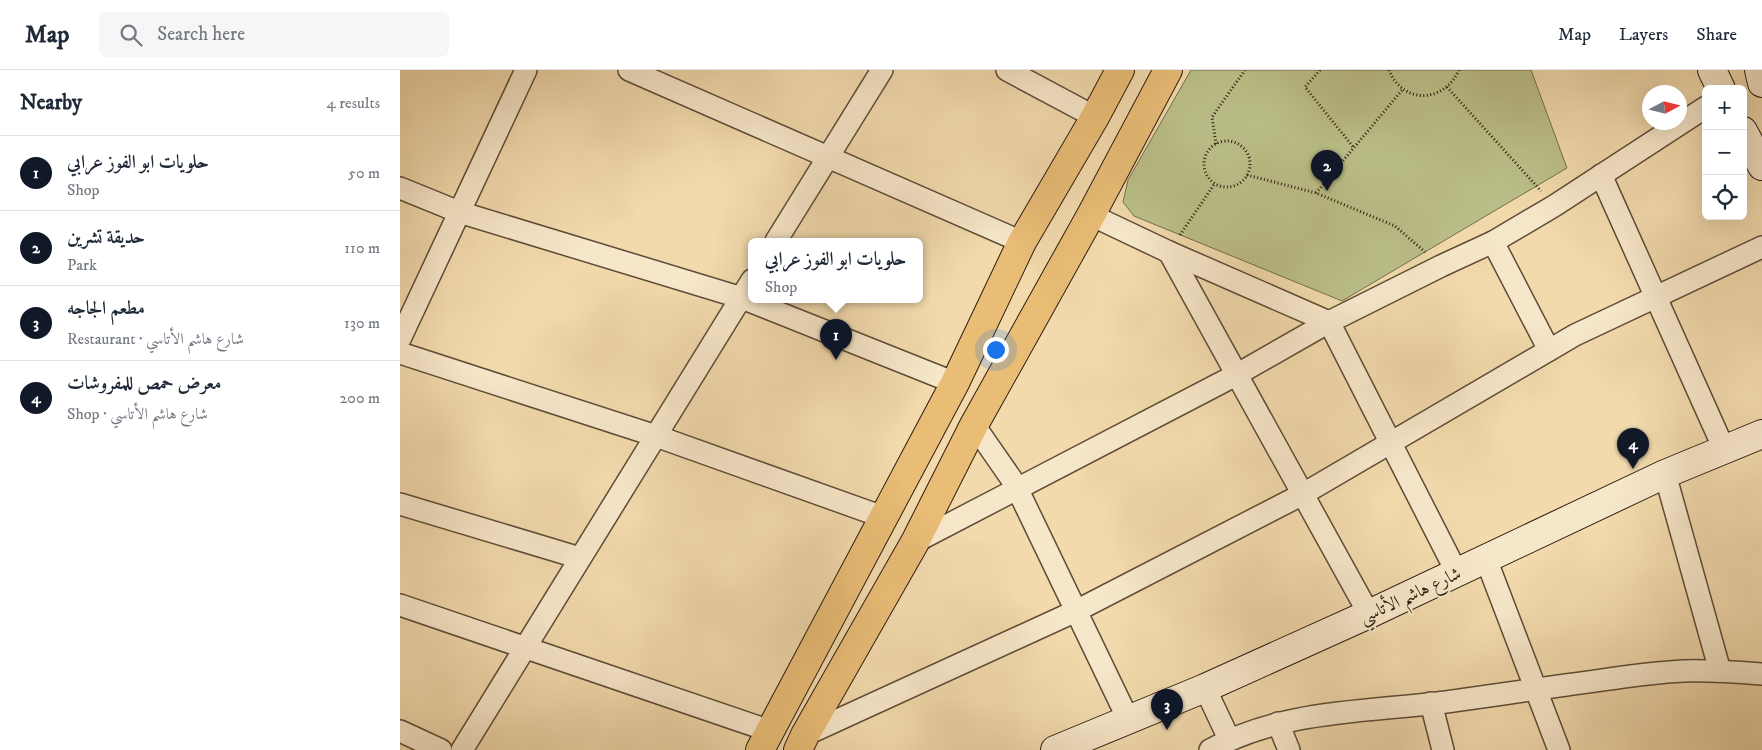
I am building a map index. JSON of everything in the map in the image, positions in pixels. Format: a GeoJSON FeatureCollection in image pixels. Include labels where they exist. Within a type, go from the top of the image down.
{"type":"FeatureCollection","features":[{"type":"Feature","properties":{"kind":"highway"},"geometry":{"type":"LineString","coordinates":[[765,740],[954,383],[1022,242],[1096,117],[1120,70]]}},
{"type":"Feature","properties":{"kind":"highway"},"geometry":{"type":"LineString","coordinates":[[802,742],[915,542],[974,425],[1091,215],[1168,70]]}},
{"type":"Feature","properties":{"kind":"main road"},"geometry":{"type":"LineString","coordinates":[[1712,70],[1719,85]]}},
{"type":"Feature","properties":{"kind":"main road"},"geometry":{"type":"LineString","coordinates":[[1759,70],[1762,83]]}},
{"type":"Feature","properties":{"kind":"main road"},"geometry":{"type":"LineString","coordinates":[[1747,138],[1762,166]]}},
{"type":"Feature","properties":{"kind":"main road","name":"شارع هاشم الأتاسي"},"geometry":{"type":"LineString","coordinates":[[1054,750],[1205,688],[1457,573],[1664,474],[1762,434]]}},
{"type":"Feature","properties":{"kind":"street"},"geometry":{"type":"LineString","coordinates":[[400,339],[526,70]]}},
{"type":"Feature","properties":{"kind":"street"},"geometry":{"type":"LineString","coordinates":[[629,70],[1022,242]]}},
{"type":"Feature","properties":{"kind":"street"},"geometry":{"type":"LineString","coordinates":[[778,238],[882,70]]}},
{"type":"Feature","properties":{"kind":"street"},"geometry":{"type":"LineString","coordinates":[[1007,70],[1096,117]]}},
{"type":"Feature","properties":{"kind":"street"},"geometry":{"type":"LineString","coordinates":[[915,542],[1236,375],[1328,322],[1493,242],[1554,206],[1702,110]]}},
{"type":"Feature","properties":{"kind":"street"},"geometry":{"type":"LineString","coordinates":[[1601,175],[1724,449]]}},
{"type":"Feature","properties":{"kind":"street"},"geometry":{"type":"LineString","coordinates":[[400,188],[459,212],[747,289],[462,750]]}},
{"type":"Feature","properties":{"kind":"street"},"geometry":{"type":"LineString","coordinates":[[1091,215],[1169,252],[1328,322],[1457,573]]}},
{"type":"Feature","properties":{"kind":"street"},"geometry":{"type":"LineString","coordinates":[[1493,242],[1549,350]]}},
{"type":"Feature","properties":{"kind":"street"},"geometry":{"type":"LineString","coordinates":[[802,742],[1076,611],[1303,494],[1575,335],[1762,248]]}},
{"type":"Feature","properties":{"kind":"street"},"geometry":{"type":"LineString","coordinates":[[1169,252],[1369,614]]}},
{"type":"Feature","properties":{"kind":"street"},"geometry":{"type":"LineString","coordinates":[[778,303],[954,383]]}},
{"type":"Feature","properties":{"kind":"street"},"geometry":{"type":"LineString","coordinates":[[400,353],[656,436],[884,517]]}},
{"type":"Feature","properties":{"kind":"street"},"geometry":{"type":"LineString","coordinates":[[974,425],[1017,489],[1128,720]]}},
{"type":"Feature","properties":{"kind":"street"},"geometry":{"type":"LineString","coordinates":[[1664,474],[1720,671]]}},
{"type":"Feature","properties":{"kind":"street"},"geometry":{"type":"LineString","coordinates":[[400,504],[580,558]]}},
{"type":"Feature","properties":{"kind":"street"},"geometry":{"type":"LineString","coordinates":[[1486,559],[1559,750]]}},
{"type":"Feature","properties":{"kind":"street"},"geometry":{"type":"LineString","coordinates":[[400,605],[526,647],[765,740]]}},
{"type":"Feature","properties":{"kind":"street"},"geometry":{"type":"LineString","coordinates":[[1210,750],[1229,739],[1278,723],[1321,715],[1537,690],[1647,673],[1720,671],[1762,674]]}},
{"type":"Feature","properties":{"kind":"street"},"geometry":{"type":"LineString","coordinates":[[1205,688],[1229,739]]}},
{"type":"Feature","properties":{"kind":"street"},"geometry":{"type":"LineString","coordinates":[[1431,703],[1444,750]]}},
{"type":"Feature","properties":{"kind":"street"},"geometry":{"type":"LineString","coordinates":[[1278,723],[1289,750]]}},
{"type":"Feature","properties":{"kind":"street"},"geometry":{"type":"LineString","coordinates":[[400,730],[441,750]]}},
{"type":"Feature","properties":{"kind":"path"},"geometry":{"type":"LineString","coordinates":[[1216,144],[1212,117],[1245,70]]}},
{"type":"Feature","properties":{"kind":"path"},"geometry":{"type":"LineString","coordinates":[[1320,70],[1305,87],[1354,148]]}},
{"type":"Feature","properties":{"kind":"path"},"geometry":{"type":"LineString","coordinates":[[1389,70],[1394,80],[1402,89],[1413,94],[1426,96],[1436,94],[1447,88],[1459,70]]}},
{"type":"Feature","properties":{"kind":"path"},"geometry":{"type":"LineString","coordinates":[[1447,88],[1554,206]]}},
{"type":"Feature","properties":{"kind":"path"},"geometry":{"type":"LineString","coordinates":[[1316,192],[1402,89]]}},
{"type":"Feature","properties":{"kind":"path"},"geometry":{"type":"LineString","coordinates":[[1232,141],[1243,148],[1249,158],[1249,166],[1247,175],[1242,181],[1235,185],[1223,186],[1215,184],[1209,178],[1204,168],[1204,160],[1207,152],[1216,144],[1232,141]]}},
{"type":"Feature","properties":{"kind":"path"},"geometry":{"type":"LineString","coordinates":[[1247,175],[1316,192],[1395,226],[1441,266]]}},
{"type":"Feature","properties":{"kind":"path"},"geometry":{"type":"LineString","coordinates":[[1169,252],[1215,184]]}},
{"type":"Feature","properties":{"kind":"green space"},"geometry":{"type":"Polygon","coordinates":[[[1191,70],[1531,70],[1567,168],[1342,301],[1134,216],[1123,202],[1128,180],[1191,70]]]}},
{"type":"Feature","properties":{"kind":"place","name":"حديقة تشرين"},"geometry":{"type":"Point","coordinates":[1327,191]}},
{"type":"Feature","properties":{"kind":"place","name":"حلويات ابو الفوز عرابي"},"geometry":{"type":"Point","coordinates":[836,360]}},
{"type":"Feature","properties":{"kind":"place","name":"معرض حمص للمفروشات"},"geometry":{"type":"Point","coordinates":[1633,469]}},
{"type":"Feature","properties":{"kind":"place","name":"مطعم الجاجه"},"geometry":{"type":"Point","coordinates":[1167,730]}}]}
